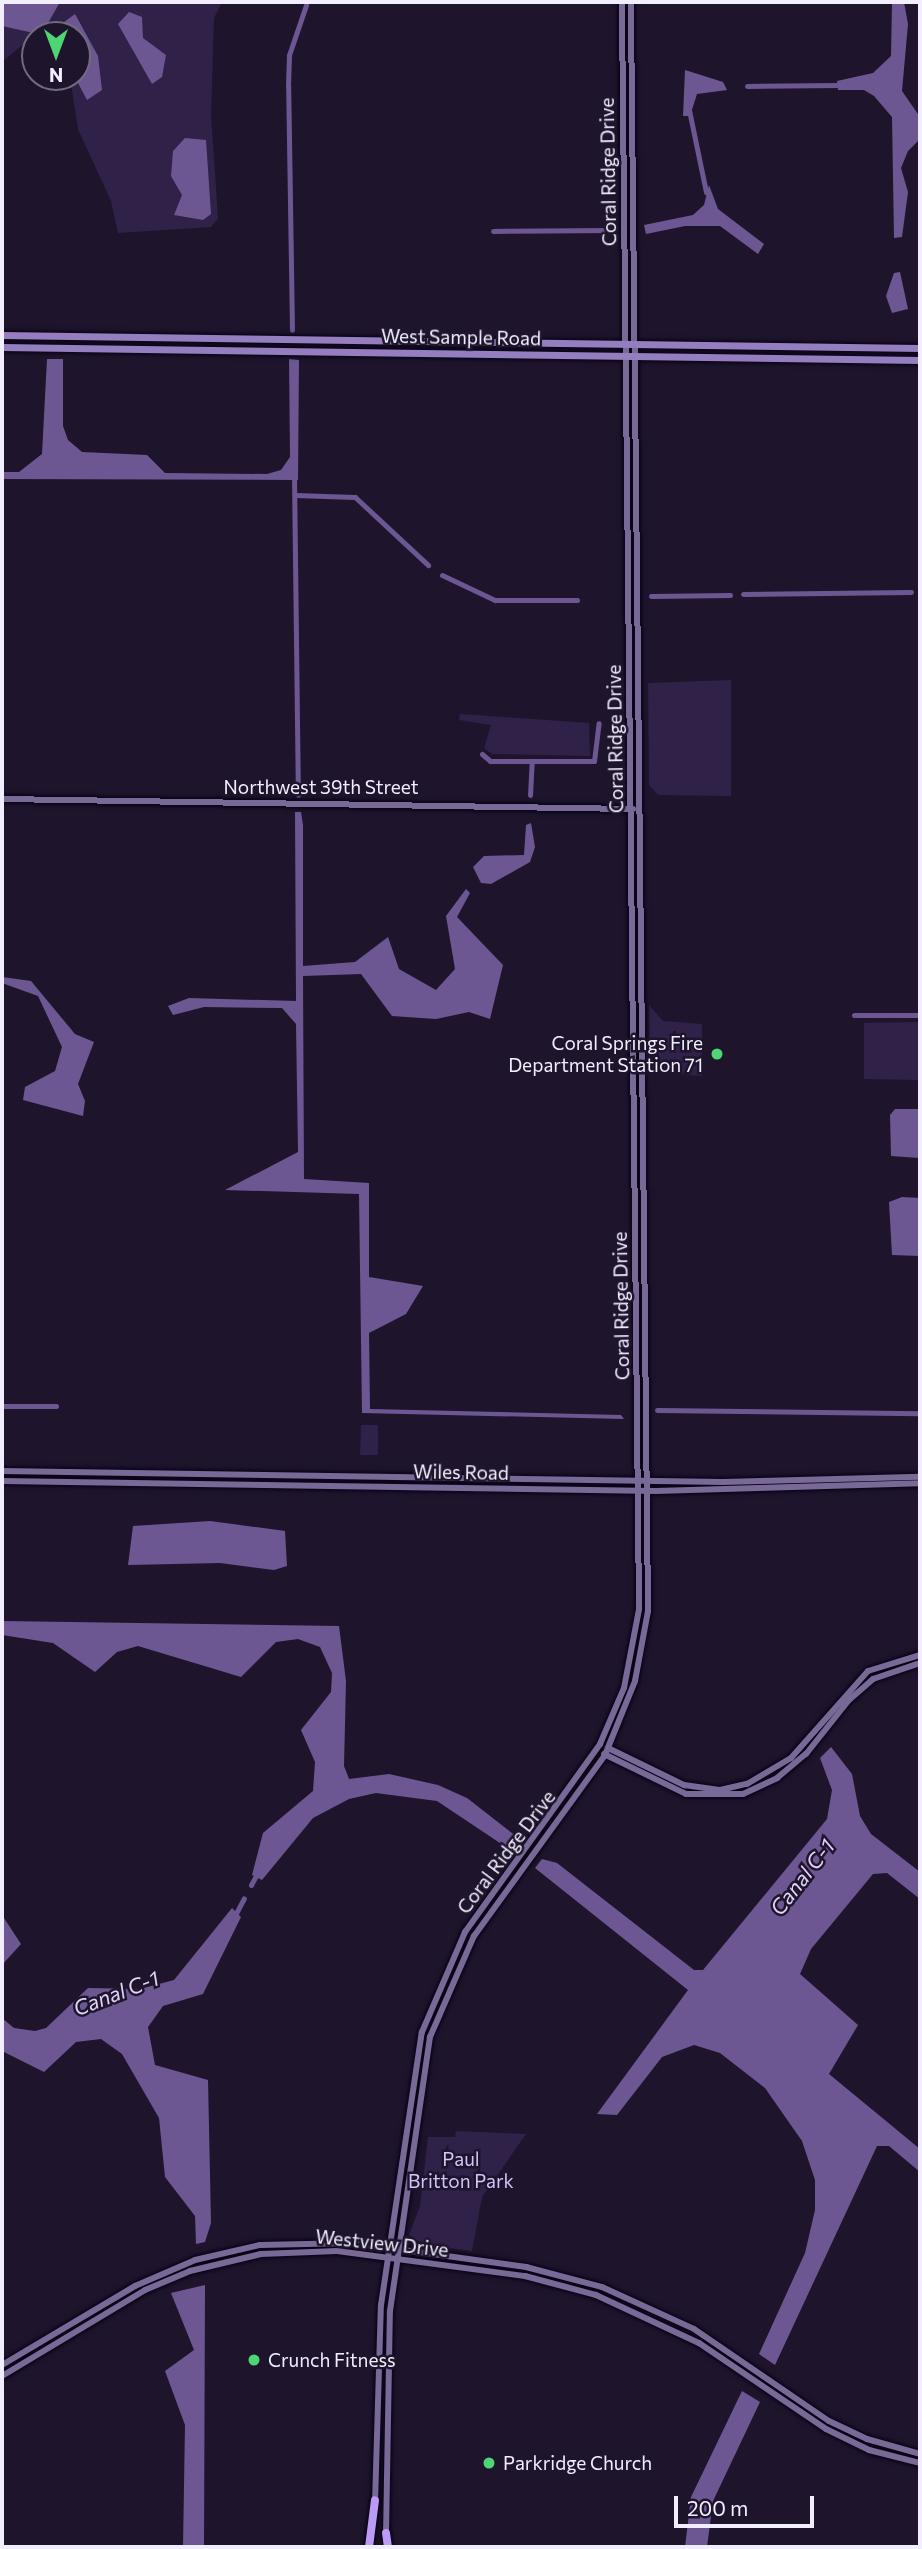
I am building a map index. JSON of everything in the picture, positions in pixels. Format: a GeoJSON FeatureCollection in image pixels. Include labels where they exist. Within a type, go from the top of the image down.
{"type":"FeatureCollection","features":[{"type":"Feature","properties":{"kind":"highway"},"geometry":{"type":"LineString","coordinates":[[371,2547],[375,2500]]}},
{"type":"Feature","properties":{"kind":"highway"},"geometry":{"type":"LineString","coordinates":[[386,2533],[387,2547]]}},
{"type":"Feature","properties":{"kind":"main road","name":"Coral Ridge Drive"},"geometry":{"type":"LineString","coordinates":[[375,2500],[377,2381],[388,2257],[414,2065],[438,1986],[472,1920],[599,1747],[624,1688],[636,1634],[638,1481],[622,2]]}},
{"type":"Feature","properties":{"kind":"main road","name":"Coral Ridge Drive"},"geometry":{"type":"LineString","coordinates":[[386,2533],[387,2370],[397,2258],[424,2064],[443,1997],[483,1921],[607,1752],[631,1695],[645,1634],[647,1481],[631,2]]}},
{"type":"Feature","properties":{"kind":"main road","name":"West Sample Road"},"geometry":{"type":"LineString","coordinates":[[2,335],[920,348]]}},
{"type":"Feature","properties":{"kind":"main road","name":"West Sample Road"},"geometry":{"type":"LineString","coordinates":[[2,347],[920,360]]}},
{"type":"Feature","properties":{"kind":"main road"},"geometry":{"type":"LineString","coordinates":[[630,660],[639,676]]}},
{"type":"Feature","properties":{"kind":"main road","name":"Northwest 39th Street"},"geometry":{"type":"LineString","coordinates":[[2,799],[640,809]]}},
{"type":"Feature","properties":{"kind":"main road","name":"Wiles Road"},"geometry":{"type":"LineString","coordinates":[[2,1471],[638,1481],[920,1477]]}},
{"type":"Feature","properties":{"kind":"main road"},"geometry":{"type":"LineString","coordinates":[[74,1482],[86,1472]]}},
{"type":"Feature","properties":{"kind":"main road","name":"Wiles Road"},"geometry":{"type":"LineString","coordinates":[[2,1481],[638,1491],[920,1483]]}},
{"type":"Feature","properties":{"kind":"main road"},"geometry":{"type":"LineString","coordinates":[[607,1752],[684,1785],[720,1790],[747,1784],[791,1758],[868,1671],[920,1655]]}},
{"type":"Feature","properties":{"kind":"main road"},"geometry":{"type":"LineString","coordinates":[[599,1747],[685,1794],[743,1794],[778,1778],[806,1754],[863,1687],[890,1671],[920,1663]]}},
{"type":"Feature","properties":{"kind":"main road","name":"Westview Drive"},"geometry":{"type":"LineString","coordinates":[[2,2365],[135,2286],[195,2260],[282,2243],[389,2248],[526,2267],[650,2307],[694,2329],[829,2421],[867,2439],[920,2454]]}},
{"type":"Feature","properties":{"kind":"main road","name":"Westview Drive"},"geometry":{"type":"LineString","coordinates":[[2,2376],[145,2290],[201,2268],[288,2251],[388,2257],[566,2285],[655,2319],[826,2429],[869,2450],[920,2463]]}},
{"type":"Feature","properties":{"kind":"green space"},"geometry":{"type":"Polygon","coordinates":[[[2,2],[222,2],[214,18],[211,115],[218,218],[211,227],[118,233],[111,201],[78,129],[72,91],[91,91],[91,21],[21,21],[21,46],[2,62],[2,2]]]}},
{"type":"Feature","properties":{"kind":"green space"},"geometry":{"type":"Polygon","coordinates":[[[731,680],[731,796],[658,795],[649,785],[648,683],[731,680]]]}},
{"type":"Feature","properties":{"kind":"green space"},"geometry":{"type":"Polygon","coordinates":[[[460,714],[589,723],[590,756],[492,754],[484,748],[491,725],[459,720],[460,714]]]}},
{"type":"Feature","properties":{"kind":"green space"},"geometry":{"type":"Polygon","coordinates":[[[649,1005],[663,1021],[702,1024],[702,1076],[650,1072],[649,1005]]]}},
{"type":"Feature","properties":{"kind":"green space"},"geometry":{"type":"Polygon","coordinates":[[[920,1022],[920,1080],[864,1079],[864,1023],[920,1022]]]}},
{"type":"Feature","properties":{"kind":"green space"},"geometry":{"type":"Polygon","coordinates":[[[361,1425],[378,1425],[378,1455],[360,1455],[361,1425]]]}},
{"type":"Feature","properties":{"kind":"green space","name":"Paul Britton Park"},"geometry":{"type":"Polygon","coordinates":[[[456,2131],[526,2134],[482,2197],[472,2251],[424,2245],[409,2235],[420,2206],[428,2137],[455,2137],[456,2131]]]}},
{"type":"Feature","properties":{"kind":"water"},"geometry":{"type":"Polygon","coordinates":[[[2,2],[60,2],[49,21],[21,21],[21,30],[2,26],[2,2]]]}},
{"type":"Feature","properties":{"kind":"water"},"geometry":{"type":"Polygon","coordinates":[[[892,2],[904,2],[908,24],[902,91],[920,117],[920,139],[908,151],[901,168],[908,192],[902,237],[894,238],[892,117],[874,96],[864,90],[838,90],[837,81],[873,73],[891,56],[892,2]]]}},
{"type":"Feature","properties":{"kind":"water"},"geometry":{"type":"Polygon","coordinates":[[[129,12],[142,17],[143,38],[166,55],[162,77],[152,84],[118,24],[129,12]]]}},
{"type":"Feature","properties":{"kind":"water"},"geometry":{"type":"Polygon","coordinates":[[[75,14],[79,21],[66,21],[75,14]]]}},
{"type":"Feature","properties":{"kind":"water"},"geometry":{"type":"Polygon","coordinates":[[[91,43],[98,56],[102,90],[87,100],[82,91],[91,91],[91,43]]]}},
{"type":"Feature","properties":{"kind":"water"},"geometry":{"type":"Polygon","coordinates":[[[685,70],[723,82],[727,90],[697,94],[690,116],[683,116],[685,70]]]}},
{"type":"Feature","properties":{"kind":"water"},"geometry":{"type":"Polygon","coordinates":[[[185,138],[206,140],[211,214],[203,220],[174,215],[182,195],[171,176],[173,151],[185,138]]]}},
{"type":"Feature","properties":{"kind":"water"},"geometry":{"type":"Polygon","coordinates":[[[709,185],[718,209],[764,244],[758,254],[720,226],[685,226],[646,234],[644,225],[693,215],[704,205],[709,185]]]}},
{"type":"Feature","properties":{"kind":"water"},"geometry":{"type":"Polygon","coordinates":[[[900,272],[908,309],[892,313],[886,296],[894,273],[900,272]]]}},
{"type":"Feature","properties":{"kind":"water"},"geometry":{"type":"Polygon","coordinates":[[[47,359],[63,359],[63,426],[68,440],[82,452],[147,455],[165,473],[267,474],[281,470],[290,457],[289,359],[299,360],[298,480],[2,479],[2,472],[19,472],[42,454],[47,359]]]}},
{"type":"Feature","properties":{"kind":"water"},"geometry":{"type":"Polygon","coordinates":[[[295,812],[301,812],[303,825],[303,966],[355,962],[388,937],[399,969],[436,990],[455,969],[446,916],[466,889],[470,893],[457,917],[503,965],[490,1019],[469,1012],[436,1019],[392,1016],[361,974],[303,976],[304,1179],[369,1183],[369,1277],[423,1286],[406,1314],[369,1333],[370,1409],[621,1415],[624,1419],[362,1413],[359,1194],[225,1190],[298,1152],[296,1024],[282,1008],[204,1007],[173,1015],[168,1006],[189,998],[296,1001],[295,812]]]}},
{"type":"Feature","properties":{"kind":"water"},"geometry":{"type":"Polygon","coordinates":[[[531,823],[535,847],[530,862],[491,884],[481,883],[473,867],[484,856],[524,855],[526,825],[531,823]]]}},
{"type":"Feature","properties":{"kind":"water"},"geometry":{"type":"Polygon","coordinates":[[[2,977],[31,981],[75,1034],[94,1042],[78,1084],[85,1101],[83,1116],[23,1100],[25,1087],[55,1071],[62,1047],[38,996],[2,983],[2,977]]]}},
{"type":"Feature","properties":{"kind":"water"},"geometry":{"type":"Polygon","coordinates":[[[895,1109],[918,1109],[919,1158],[891,1156],[890,1115],[895,1109]]]}},
{"type":"Feature","properties":{"kind":"water"},"geometry":{"type":"Polygon","coordinates":[[[902,1197],[920,1198],[920,1256],[892,1255],[889,1202],[902,1197]]]}},
{"type":"Feature","properties":{"kind":"water"},"geometry":{"type":"Polygon","coordinates":[[[210,1521],[285,1531],[287,1566],[274,1570],[220,1563],[128,1565],[133,1526],[210,1521]]]}},
{"type":"Feature","properties":{"kind":"water"},"geometry":{"type":"Polygon","coordinates":[[[2,1621],[339,1626],[346,1681],[344,1766],[349,1779],[389,1774],[438,1785],[467,1798],[521,1840],[512,1851],[437,1801],[376,1793],[349,1799],[313,1818],[262,1880],[252,1875],[263,1833],[313,1791],[315,1762],[301,1730],[331,1692],[332,1673],[320,1647],[298,1639],[276,1642],[241,1677],[138,1646],[117,1652],[95,1672],[53,1643],[2,1635],[2,1621]]]}},
{"type":"Feature","properties":{"kind":"water"},"geometry":{"type":"Polygon","coordinates":[[[831,1747],[852,1774],[860,1816],[871,1834],[920,1872],[920,1899],[887,1873],[873,1874],[811,1949],[800,1974],[858,2025],[829,2074],[920,2149],[920,2172],[889,2146],[877,2146],[775,2365],[759,2354],[805,2253],[815,2210],[815,2180],[802,2141],[765,2088],[720,2053],[694,2045],[662,2057],[617,2115],[597,2114],[688,1990],[535,1868],[542,1859],[557,1863],[694,1970],[703,1970],[827,1819],[832,1790],[820,1758],[831,1747]]]}},
{"type":"Feature","properties":{"kind":"water"},"geometry":{"type":"Polygon","coordinates":[[[232,1908],[241,1917],[203,1994],[163,2006],[148,2027],[155,2065],[208,2080],[211,2223],[205,2242],[196,2244],[195,2216],[165,2177],[159,2118],[122,2054],[101,2039],[76,2042],[44,2072],[2,2051],[2,2018],[14,2028],[35,2031],[46,2028],[88,1988],[140,1989],[174,1980],[232,1908]]]}},
{"type":"Feature","properties":{"kind":"water"},"geometry":{"type":"Polygon","coordinates":[[[2,1915],[21,1944],[2,1965],[2,1915]]]}},
{"type":"Feature","properties":{"kind":"water"},"geometry":{"type":"Polygon","coordinates":[[[205,2285],[204,2547],[183,2547],[185,2425],[165,2371],[194,2350],[171,2293],[205,2285]]]}},
{"type":"Feature","properties":{"kind":"water"},"geometry":{"type":"Polygon","coordinates":[[[742,2391],[760,2402],[713,2501],[707,2547],[685,2547],[691,2497],[742,2391]]]}},
{"type":"Feature","properties":{"kind":"waterway"},"geometry":{"type":"LineString","coordinates":[[292,330],[289,55],[306,5]]}},
{"type":"Feature","properties":{"kind":"waterway"},"geometry":{"type":"LineString","coordinates":[[747,86],[838,85]]}},
{"type":"Feature","properties":{"kind":"waterway"},"geometry":{"type":"LineString","coordinates":[[689,110],[706,192]]}},
{"type":"Feature","properties":{"kind":"waterway"},"geometry":{"type":"LineString","coordinates":[[493,231],[613,230]]}},
{"type":"Feature","properties":{"kind":"waterway"},"geometry":{"type":"LineString","coordinates":[[294,476],[298,795]]}},
{"type":"Feature","properties":{"kind":"waterway"},"geometry":{"type":"LineString","coordinates":[[295,495],[355,497],[428,565]]}},
{"type":"Feature","properties":{"kind":"waterway"},"geometry":{"type":"LineString","coordinates":[[442,575],[495,600],[577,600]]}},
{"type":"Feature","properties":{"kind":"waterway"},"geometry":{"type":"LineString","coordinates":[[743,594],[911,592]]}},
{"type":"Feature","properties":{"kind":"waterway"},"geometry":{"type":"LineString","coordinates":[[651,596],[730,595]]}},
{"type":"Feature","properties":{"kind":"waterway"},"geometry":{"type":"LineString","coordinates":[[482,754],[490,761],[594,761],[599,723]]}},
{"type":"Feature","properties":{"kind":"waterway"},"geometry":{"type":"LineString","coordinates":[[530,795],[532,761]]}},
{"type":"Feature","properties":{"kind":"waterway"},"geometry":{"type":"LineString","coordinates":[[854,1015],[920,1015]]}},
{"type":"Feature","properties":{"kind":"waterway"},"geometry":{"type":"LineString","coordinates":[[2,1406],[56,1406]]}},
{"type":"Feature","properties":{"kind":"waterway"},"geometry":{"type":"LineString","coordinates":[[657,1410],[920,1413]]}},
{"type":"Feature","properties":{"kind":"waterway","name":"Canal C-1"},"geometry":{"type":"LineString","coordinates":[[251,1885],[258,1872]]}},
{"type":"Feature","properties":{"kind":"waterway","name":"Canal C-1"},"geometry":{"type":"LineString","coordinates":[[234,1917],[244,1898]]}},
{"type":"Feature","properties":{"kind":"place","name":"Coral Springs Fire Department Station 71"},"geometry":{"type":"Point","coordinates":[717,1054]}},
{"type":"Feature","properties":{"kind":"place","name":"Crunch Fitness"},"geometry":{"type":"Point","coordinates":[254,2360]}},
{"type":"Feature","properties":{"kind":"place","name":"Parkridge Church"},"geometry":{"type":"Point","coordinates":[489,2463]}}]}
